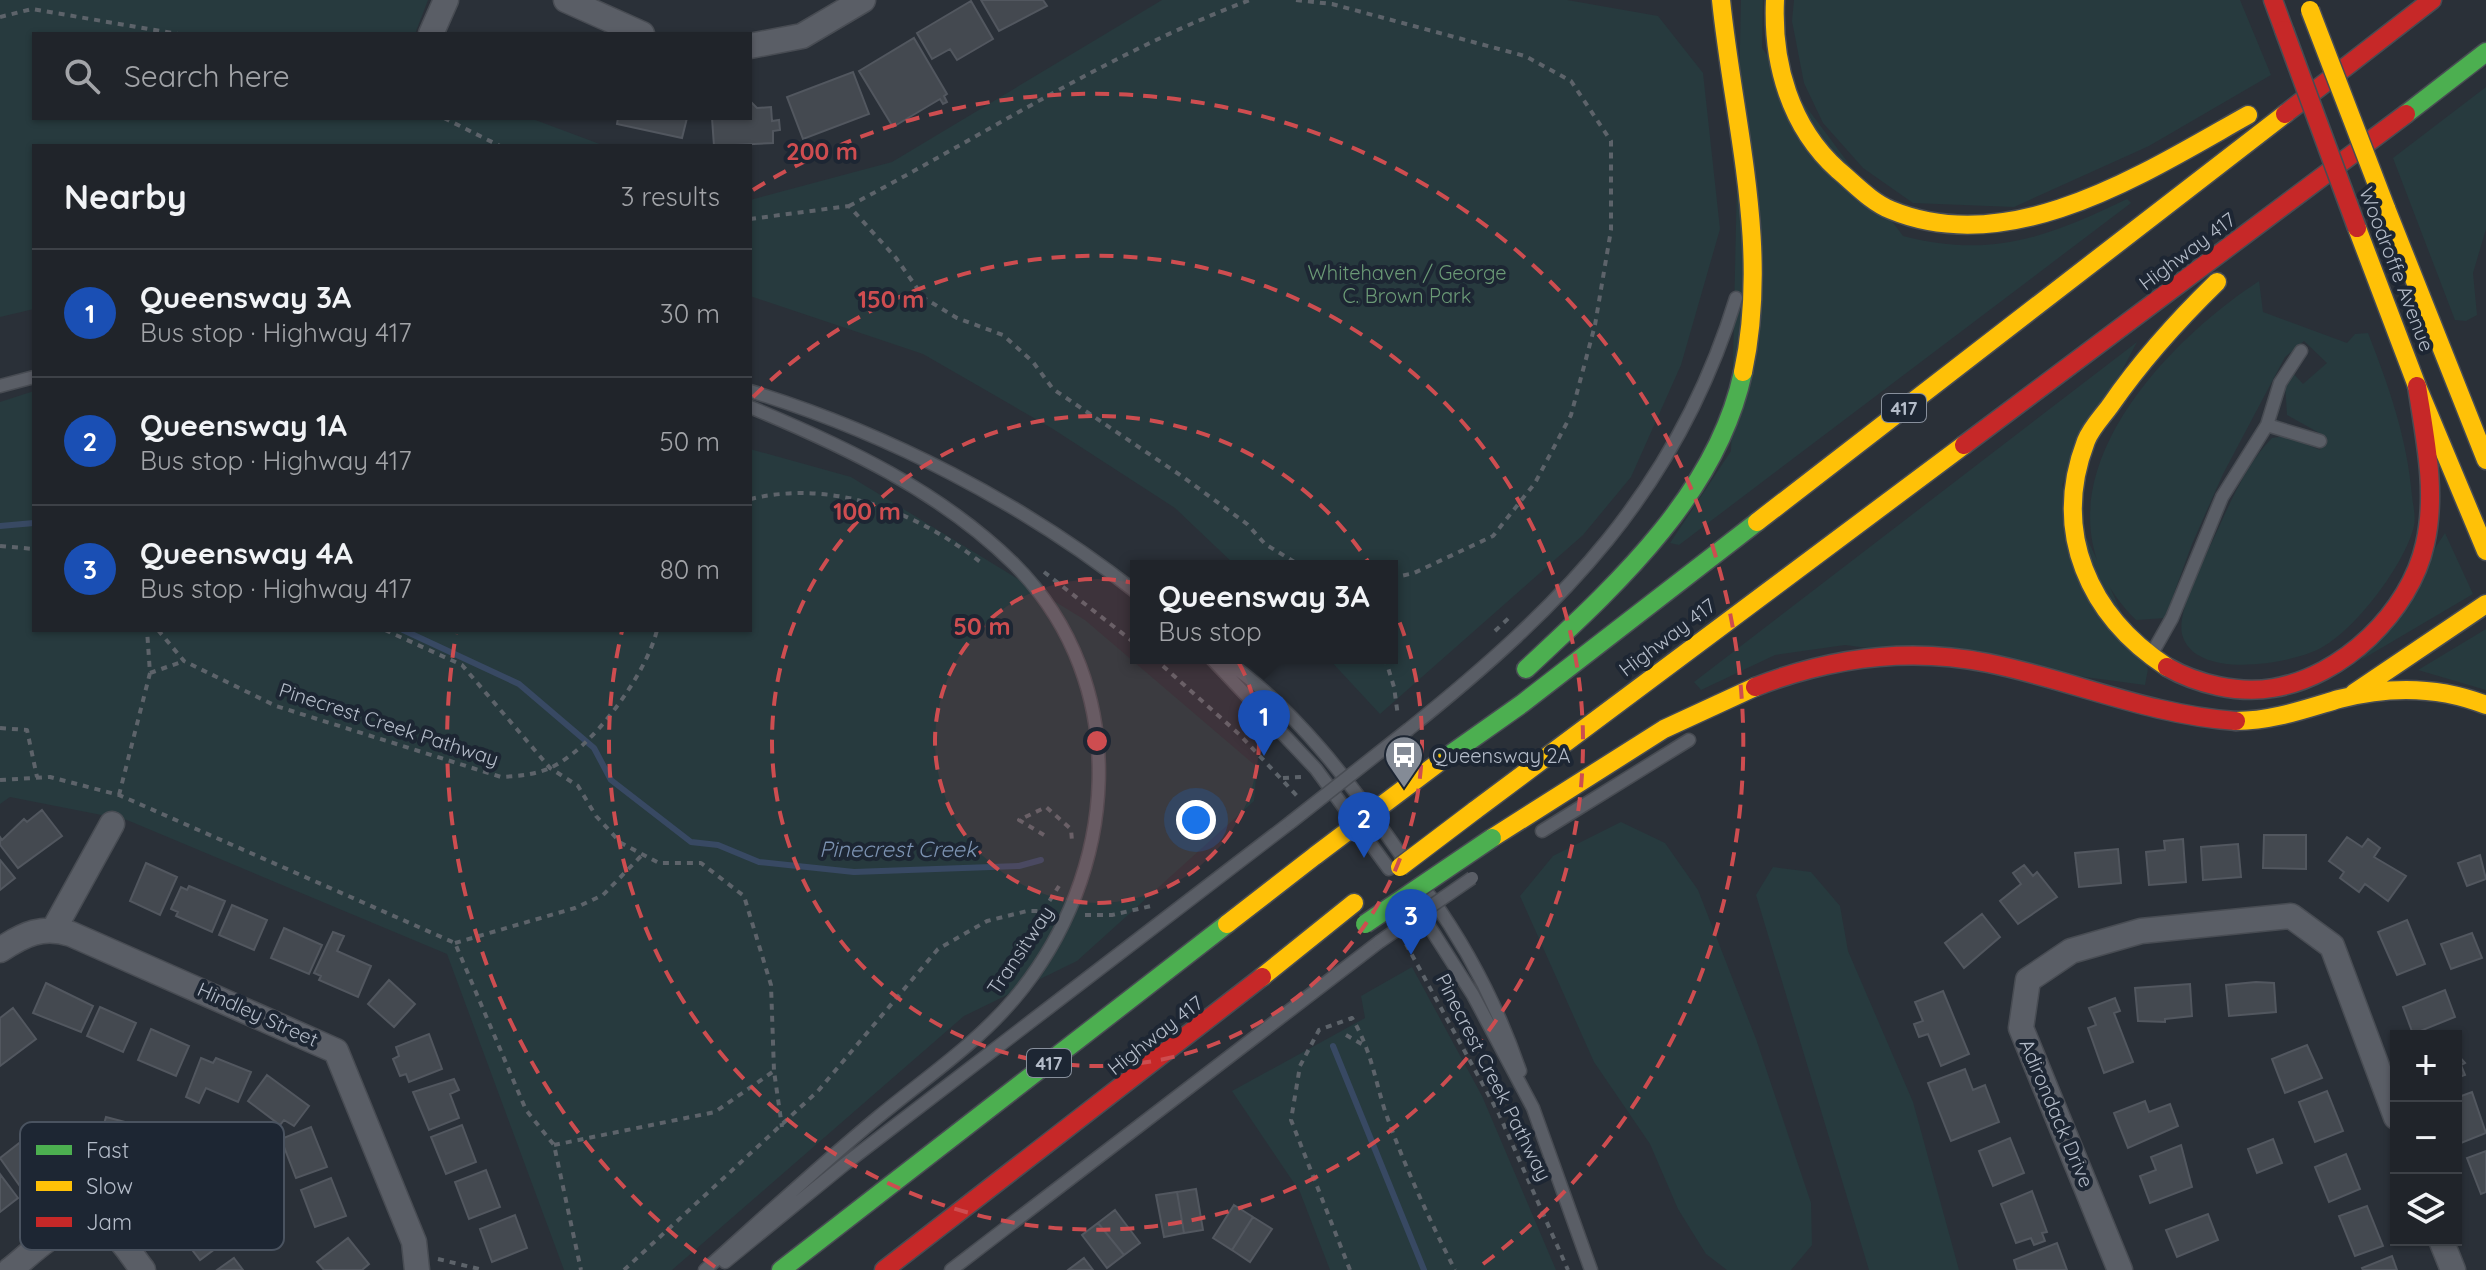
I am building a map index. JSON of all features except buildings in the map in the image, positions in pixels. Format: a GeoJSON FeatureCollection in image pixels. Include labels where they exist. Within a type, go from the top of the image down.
{"type":"FeatureCollection","features":[{"type":"Feature","properties":{"kind":"main road"},"geometry":{"type":"LineString","coordinates":[[1512,682],[1621,578],[1668,525],[1702,477],[1730,422],[1741,387],[1754,302],[1755,267],[1721,0]]}},
{"type":"Feature","properties":{"kind":"main road"},"geometry":{"type":"LineString","coordinates":[[1775,0],[1773,18],[1780,67],[1797,116],[1820,154],[1892,211],[1946,226],[2017,221],[2133,176],[2366,51]]}},
{"type":"Feature","properties":{"kind":"main road","name":"Woodroffe Avenue"},"geometry":{"type":"LineString","coordinates":[[2273,0],[2417,386],[2486,551]]}},
{"type":"Feature","properties":{"kind":"main road","name":"417"},"geometry":{"type":"LineString","coordinates":[[781,1270],[1316,855],[1523,703],[2432,0]]}},
{"type":"Feature","properties":{"kind":"main road","name":"Woodroffe Avenue"},"geometry":{"type":"LineString","coordinates":[[2308,5],[2486,460]]}},
{"type":"Feature","properties":{"kind":"main road","name":"Highway 417"},"geometry":{"type":"LineString","coordinates":[[884,1270],[1197,1030],[1474,811],[2351,157],[2486,52]]}},
{"type":"Feature","properties":{"kind":"main road"},"geometry":{"type":"LineString","coordinates":[[2351,157],[2200,298],[2131,374],[2087,440],[2074,489],[2073,537],[2080,562],[2101,610],[2118,631],[2149,658],[2182,677],[2231,690],[2257,690],[2283,686],[2319,673],[2382,625],[2415,575],[2428,530],[2431,483],[2417,386]]}},
{"type":"Feature","properties":{"kind":"main road"},"geometry":{"type":"LineString","coordinates":[[2345,698],[2486,604]]}},
{"type":"Feature","properties":{"kind":"main road"},"geometry":{"type":"LineString","coordinates":[[1197,1030],[1669,725],[1769,679],[1818,665],[1875,656],[1931,655],[1986,662],[2153,711],[2240,721],[2294,715],[2345,698],[2406,689],[2455,691],[2486,705]]}},
{"type":"Feature","properties":{"kind":"main road"},"geometry":{"type":"LineString","coordinates":[[1438,763],[1491,704]]}},
{"type":"Feature","properties":{"kind":"street"},"geometry":{"type":"LineString","coordinates":[[432,32],[446,0]]}},
{"type":"Feature","properties":{"kind":"street"},"geometry":{"type":"LineString","coordinates":[[566,0],[638,32]]}},
{"type":"Feature","properties":{"kind":"street"},"geometry":{"type":"LineString","coordinates":[[752,46],[802,36],[863,0]]}},
{"type":"Feature","properties":{"kind":"street"},"geometry":{"type":"LineString","coordinates":[[0,950],[20,936],[54,929],[112,824]]}},
{"type":"Feature","properties":{"kind":"street","name":"Adirondack Drive"},"geometry":{"type":"LineString","coordinates":[[2120,1270],[2021,1028],[2028,980],[2071,951],[2141,931],[2291,916],[2332,946],[2390,1102]]}},
{"type":"Feature","properties":{"kind":"street","name":"Hindley Street"},"geometry":{"type":"LineString","coordinates":[[54,929],[137,961],[336,1051],[418,1263]]}},
{"type":"Feature","properties":{"kind":"street"},"geometry":{"type":"LineString","coordinates":[[2443,1246],[2453,1270]]}},
{"type":"Feature","properties":{"kind":"street"},"geometry":{"type":"LineString","coordinates":[[10,1270],[36,1250]]}},
{"type":"Feature","properties":{"kind":"street"},"geometry":{"type":"LineString","coordinates":[[127,1250],[143,1270]]}},
{"type":"Feature","properties":{"kind":"lane"},"geometry":{"type":"LineString","coordinates":[[715,1270],[845,1164],[1409,729],[1520,633],[1571,583],[1628,517],[1669,454],[1702,389],[1737,292],[1746,229],[1745,172]]}},
{"type":"Feature","properties":{"kind":"lane"},"geometry":{"type":"LineString","coordinates":[[2149,658],[2172,618],[2222,497],[2267,425],[2280,383],[2301,351]]}},
{"type":"Feature","properties":{"kind":"lane"},"geometry":{"type":"LineString","coordinates":[[0,386],[32,378]]}},
{"type":"Feature","properties":{"kind":"lane"},"geometry":{"type":"LineString","coordinates":[[752,392],[854,428],[960,480],[1026,517],[1130,588]]}},
{"type":"Feature","properties":{"kind":"lane","name":"Transitway"},"geometry":{"type":"LineString","coordinates":[[705,1270],[833,1154],[983,1031],[1032,975],[1070,913],[1094,837],[1100,783],[1095,724],[1088,696],[1056,621],[1015,565],[944,506],[873,464],[752,408]]}},
{"type":"Feature","properties":{"kind":"lane"},"geometry":{"type":"LineString","coordinates":[[2267,425],[2320,441]]}},
{"type":"Feature","properties":{"kind":"lane"},"geometry":{"type":"LineString","coordinates":[[1217,664],[1316,769],[1438,936],[1533,1108]]}},
{"type":"Feature","properties":{"kind":"lane"},"geometry":{"type":"LineString","coordinates":[[1230,664],[1274,698],[1332,761],[1451,925],[1507,1033],[1591,1270]]}},
{"type":"Feature","properties":{"kind":"lane"},"geometry":{"type":"LineString","coordinates":[[1721,717],[1769,679]]}},
{"type":"Feature","properties":{"kind":"lane"},"geometry":{"type":"LineString","coordinates":[[1528,840],[1697,735]]}},
{"type":"Feature","properties":{"kind":"lane"},"geometry":{"type":"LineString","coordinates":[[951,1270],[1379,942],[1480,872]]}},
{"type":"Feature","properties":{"kind":"path"},"geometry":{"type":"LineString","coordinates":[[752,219],[849,206],[960,148],[1084,74],[1183,25],[1250,0]]}},
{"type":"Feature","properties":{"kind":"path"},"geometry":{"type":"LineString","coordinates":[[1296,0],[1332,4],[1525,56],[1571,81],[1611,141],[1611,230],[1595,325],[1571,415],[1535,483],[1493,536],[1414,573],[1398,577]]}},
{"type":"Feature","properties":{"kind":"path"},"geometry":{"type":"LineString","coordinates":[[0,17],[32,9],[166,32]]}},
{"type":"Feature","properties":{"kind":"path"},"geometry":{"type":"LineString","coordinates":[[448,120],[496,144]]}},
{"type":"Feature","properties":{"kind":"path"},"geometry":{"type":"LineString","coordinates":[[849,206],[896,258],[924,298],[957,318],[1003,335],[1033,362],[1053,389],[1183,477],[1247,524],[1265,544],[1291,560]]}},
{"type":"Feature","properties":{"kind":"path"},"geometry":{"type":"LineString","coordinates":[[752,499],[804,492],[875,504],[923,524],[984,565]]}},
{"type":"Feature","properties":{"kind":"path"},"geometry":{"type":"LineString","coordinates":[[0,546],[32,549]]}},
{"type":"Feature","properties":{"kind":"path"},"geometry":{"type":"LineString","coordinates":[[1039,569],[1130,639]]}},
{"type":"Feature","properties":{"kind":"path"},"geometry":{"type":"LineString","coordinates":[[112,824],[150,673],[147,632]]}},
{"type":"Feature","properties":{"kind":"path","name":"Pinecrest Creek Pathway"},"geometry":{"type":"LineString","coordinates":[[160,632],[184,661],[276,706],[476,772],[501,777],[550,768],[574,752],[638,677],[656,632]]}},
{"type":"Feature","properties":{"kind":"path"},"geometry":{"type":"LineString","coordinates":[[389,632],[462,665],[550,768],[578,786],[596,816],[621,843],[659,863],[701,863],[744,896],[771,985],[774,1071],[782,1127]]}},
{"type":"Feature","properties":{"kind":"path"},"geometry":{"type":"LineString","coordinates":[[150,673],[184,661]]}},
{"type":"Feature","properties":{"kind":"path"},"geometry":{"type":"LineString","coordinates":[[1161,664],[1201,698],[1282,778],[1299,799]]}},
{"type":"Feature","properties":{"kind":"path"},"geometry":{"type":"LineString","coordinates":[[1387,664],[1399,718]]}},
{"type":"Feature","properties":{"kind":"path"},"geometry":{"type":"LineString","coordinates":[[0,728],[27,730],[37,777]]}},
{"type":"Feature","properties":{"kind":"path"},"geometry":{"type":"LineString","coordinates":[[0,780],[50,777],[119,795],[455,943],[575,908],[603,895],[643,854]]}},
{"type":"Feature","properties":{"kind":"path"},"geometry":{"type":"LineString","coordinates":[[1282,778],[1301,777],[1311,789]]}},
{"type":"Feature","properties":{"kind":"path"},"geometry":{"type":"LineString","coordinates":[[1044,835],[1019,820],[1046,807],[1071,829],[1073,852]]}},
{"type":"Feature","properties":{"kind":"path"},"geometry":{"type":"LineString","coordinates":[[1043,911],[1066,875]]}},
{"type":"Feature","properties":{"kind":"path"},"geometry":{"type":"LineString","coordinates":[[624,1270],[782,1127],[860,1046],[938,949],[987,921],[1043,911],[1112,915],[1153,906],[1163,899]]}},
{"type":"Feature","properties":{"kind":"path","name":"Pinecrest Creek Pathway"},"geometry":{"type":"LineString","coordinates":[[1399,934],[1492,1101],[1568,1270]]}},
{"type":"Feature","properties":{"kind":"path"},"geometry":{"type":"LineString","coordinates":[[455,943],[526,1110],[554,1145],[581,1270]]}},
{"type":"Feature","properties":{"kind":"path"},"geometry":{"type":"LineString","coordinates":[[1350,1270],[1291,1120],[1300,1066],[1319,1030],[1352,1018],[1370,1048],[1385,1110],[1428,1218],[1455,1270]]}},
{"type":"Feature","properties":{"kind":"path"},"geometry":{"type":"LineString","coordinates":[[1346,1035],[1370,1048]]}},
{"type":"Feature","properties":{"kind":"path"},"geometry":{"type":"LineString","coordinates":[[554,1145],[715,1112],[774,1071]]}},
{"type":"Feature","properties":{"kind":"path"},"geometry":{"type":"LineString","coordinates":[[418,1263],[483,1270]]}},
{"type":"Feature","properties":{"kind":"green space"},"geometry":{"type":"Polygon","coordinates":[[[0,0],[428,0],[416,32],[32,32],[32,120],[535,120],[600,144],[32,144],[32,309],[0,317],[0,0]]]}},
{"type":"Feature","properties":{"kind":"green space","name":"Whitehaven / George C. Brown Park"},"geometry":{"type":"Polygon","coordinates":[[[1162,0],[1567,0],[1658,16],[1703,73],[1720,229],[1681,365],[1631,477],[1583,535],[1380,714],[1334,664],[1398,664],[1398,560],[1230,560],[1175,508],[1053,429],[923,354],[752,297],[752,199],[892,162],[1162,0]]]}},
{"type":"Feature","properties":{"kind":"green space"},"geometry":{"type":"Polygon","coordinates":[[[1741,0],[1763,0],[1762,48],[1903,236],[1935,243],[1992,244],[2045,233],[2127,199],[2131,203],[1679,545],[1670,543],[1731,451],[1741,0]]]}},
{"type":"Feature","properties":{"kind":"green space"},"geometry":{"type":"Polygon","coordinates":[[[1794,0],[2240,0],[2271,75],[2149,146],[2014,207],[1913,203],[1863,168],[1823,123],[1804,83],[1792,21],[1794,0]]]}},
{"type":"Feature","properties":{"kind":"green space"},"geometry":{"type":"Polygon","coordinates":[[[2486,87],[2486,229],[2473,273],[2477,315],[2466,321],[2455,320],[2393,158],[2486,87]]]}},
{"type":"Feature","properties":{"kind":"green space"},"geometry":{"type":"Polygon","coordinates":[[[2259,281],[2263,312],[2347,343],[2355,334],[2368,333],[2401,433],[2410,474],[2415,522],[2409,541],[2389,577],[2348,628],[2305,655],[2244,665],[2204,658],[2190,649],[2182,634],[2183,613],[2231,501],[2262,449],[2272,438],[2286,436],[2320,450],[2323,435],[2287,415],[2285,383],[2290,370],[2303,384],[2327,363],[2304,341],[2285,357],[2223,474],[2192,544],[2165,618],[2136,620],[2103,574],[2090,526],[2095,478],[2114,431],[2143,387],[2179,346],[2219,310],[2259,281]]]}},
{"type":"Feature","properties":{"kind":"green space"},"geometry":{"type":"Polygon","coordinates":[[[2137,342],[2062,485],[2148,669],[2145,685],[1845,645],[1775,655],[1701,690],[1694,682],[2137,342]]]}},
{"type":"Feature","properties":{"kind":"green space"},"geometry":{"type":"Polygon","coordinates":[[[32,392],[32,632],[752,632],[752,450],[851,477],[1085,620],[1130,658],[1130,664],[1136,664],[1257,767],[1254,801],[1077,961],[964,1016],[672,1270],[564,1270],[447,954],[127,820],[10,797],[0,804],[0,402],[32,392]]]}},
{"type":"Feature","properties":{"kind":"green space"},"geometry":{"type":"Polygon","coordinates":[[[2445,533],[2473,594],[2361,660],[2445,533]]]}},
{"type":"Feature","properties":{"kind":"green space"},"geometry":{"type":"Polygon","coordinates":[[[2486,629],[2486,690],[2418,670],[2486,629]]]}},
{"type":"Feature","properties":{"kind":"green space"},"geometry":{"type":"Polygon","coordinates":[[[1621,822],[1665,843],[1698,890],[1756,1039],[1811,1203],[1812,1245],[1791,1270],[1727,1270],[1706,1254],[1678,1209],[1650,1144],[1594,1062],[1520,896],[1553,856],[1621,822]]]}},
{"type":"Feature","properties":{"kind":"green space"},"geometry":{"type":"Polygon","coordinates":[[[1773,867],[1811,872],[1840,906],[1848,951],[1913,1102],[1959,1270],[1869,1270],[1756,895],[1773,867]]]}},
{"type":"Feature","properties":{"kind":"green space"},"geometry":{"type":"Polygon","coordinates":[[[1412,967],[1482,1096],[1556,1270],[1330,1270],[1300,1192],[1232,1091],[1365,1018],[1361,996],[1412,967]]]}},
{"type":"Feature","properties":{"kind":"waterway","name":"Pinecrest Creek"},"geometry":{"type":"LineString","coordinates":[[0,526],[32,523]]}},
{"type":"Feature","properties":{"kind":"waterway","name":"Pinecrest Creek"},"geometry":{"type":"LineString","coordinates":[[407,632],[519,684],[594,748],[611,780],[691,842],[718,845],[759,862],[854,872],[1019,866],[1041,860]]}},
{"type":"Feature","properties":{"kind":"waterway","name":"Pinecrest Creek"},"geometry":{"type":"LineString","coordinates":[[1333,1046],[1424,1270]]}},
{"type":"Feature","properties":{"kind":"traffic: fast"},"geometry":{"type":"LineString","coordinates":[[2406,114],[2486,52]]}},
{"type":"Feature","properties":{"kind":"traffic: fast"},"geometry":{"type":"LineString","coordinates":[[1526,669],[1626,571],[1658,536],[1686,498],[1710,459],[1730,417],[1743,372]]}},
{"type":"Feature","properties":{"kind":"traffic: fast"},"geometry":{"type":"LineString","coordinates":[[1438,763],[1523,703],[1757,522]]}},
{"type":"Feature","properties":{"kind":"traffic: fast"},"geometry":{"type":"LineString","coordinates":[[1365,924],[1492,838]]}},
{"type":"Feature","properties":{"kind":"traffic: fast"},"geometry":{"type":"LineString","coordinates":[[781,1270],[1227,924]]}},
{"type":"Feature","properties":{"kind":"traffic: slow"},"geometry":{"type":"LineString","coordinates":[[1721,0],[1751,232],[1753,279],[1743,372]]}},
{"type":"Feature","properties":{"kind":"traffic: slow"},"geometry":{"type":"LineString","coordinates":[[1775,0],[1781,70],[1787,92],[1807,134],[1838,170],[1877,202],[1891,210],[1937,223],[1983,224],[2030,217],[2077,203],[2166,161],[2248,115]]}},
{"type":"Feature","properties":{"kind":"traffic: slow"},"geometry":{"type":"LineString","coordinates":[[2310,10],[2386,208]]}},
{"type":"Feature","properties":{"kind":"traffic: slow"},"geometry":{"type":"LineString","coordinates":[[1757,522],[2285,114]]}},
{"type":"Feature","properties":{"kind":"traffic: slow"},"geometry":{"type":"LineString","coordinates":[[2386,208],[2486,460]]}},
{"type":"Feature","properties":{"kind":"traffic: slow"},"geometry":{"type":"LineString","coordinates":[[2357,228],[2417,386],[2486,551]]}},
{"type":"Feature","properties":{"kind":"traffic: slow"},"geometry":{"type":"LineString","coordinates":[[2167,667],[2117,623],[2098,597],[2084,569],[2076,539],[2073,508],[2076,475],[2086,441],[2094,427],[2147,357],[2217,282]]}},
{"type":"Feature","properties":{"kind":"traffic: slow"},"geometry":{"type":"LineString","coordinates":[[1474,811],[1964,445]]}},
{"type":"Feature","properties":{"kind":"traffic: slow"},"geometry":{"type":"LineString","coordinates":[[2354,693],[2486,604]]}},
{"type":"Feature","properties":{"kind":"traffic: slow"},"geometry":{"type":"LineString","coordinates":[[1492,838],[1664,729],[1755,687]]}},
{"type":"Feature","properties":{"kind":"traffic: slow"},"geometry":{"type":"LineString","coordinates":[[2236,721],[2275,717],[2339,699],[2395,690],[2432,691],[2486,705]]}},
{"type":"Feature","properties":{"kind":"traffic: slow"},"geometry":{"type":"LineString","coordinates":[[1316,855],[1438,763]]}},
{"type":"Feature","properties":{"kind":"traffic: slow"},"geometry":{"type":"LineString","coordinates":[[1400,867],[1474,811]]}},
{"type":"Feature","properties":{"kind":"traffic: slow"},"geometry":{"type":"LineString","coordinates":[[1227,924],[1316,855]]}},
{"type":"Feature","properties":{"kind":"traffic: slow"},"geometry":{"type":"LineString","coordinates":[[1262,977],[1354,903]]}},
{"type":"Feature","properties":{"kind":"traffic: jam"},"geometry":{"type":"LineString","coordinates":[[2273,0],[2284,30]]}},
{"type":"Feature","properties":{"kind":"traffic: jam"},"geometry":{"type":"LineString","coordinates":[[2285,114],[2432,0]]}},
{"type":"Feature","properties":{"kind":"traffic: jam"},"geometry":{"type":"LineString","coordinates":[[2284,30],[2357,228]]}},
{"type":"Feature","properties":{"kind":"traffic: jam"},"geometry":{"type":"LineString","coordinates":[[1964,445],[2406,114]]}},
{"type":"Feature","properties":{"kind":"traffic: jam"},"geometry":{"type":"LineString","coordinates":[[2167,667],[2218,686],[2246,690],[2273,688],[2299,681],[2347,656],[2389,617],[2417,569],[2428,524],[2430,485],[2417,386]]}},
{"type":"Feature","properties":{"kind":"traffic: jam"},"geometry":{"type":"LineString","coordinates":[[1755,687],[1840,662],[1899,656],[1958,658],[2019,670],[2172,712],[2236,721]]}},
{"type":"Feature","properties":{"kind":"traffic: jam"},"geometry":{"type":"LineString","coordinates":[[884,1270],[1262,977]]}},
{"type":"Feature","properties":{"kind":"place","name":"Queensway 3A"},"geometry":{"type":"Point","coordinates":[1264,756]}},
{"type":"Feature","properties":{"kind":"place","name":"Queensway 2A"},"geometry":{"type":"Point","coordinates":[1404,789]}},
{"type":"Feature","properties":{"kind":"place","name":"Queensway 1A"},"geometry":{"type":"Point","coordinates":[1364,858]}},
{"type":"Feature","properties":{"kind":"place","name":"Queensway 4A"},"geometry":{"type":"Point","coordinates":[1411,955]}}]}
